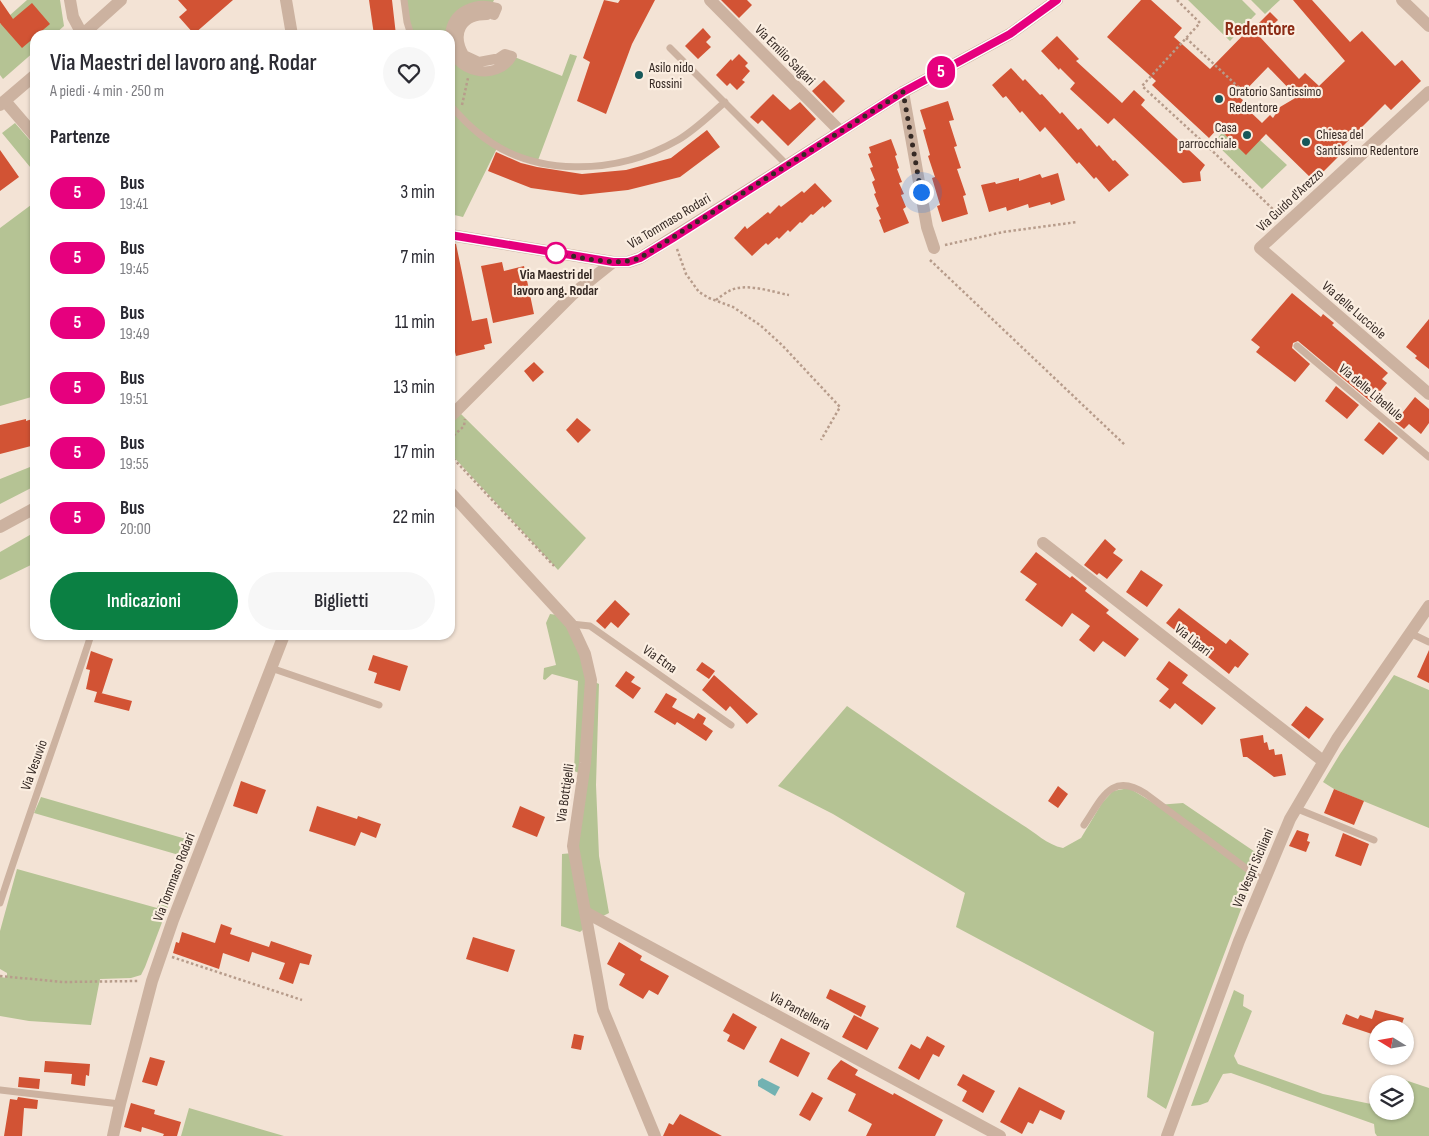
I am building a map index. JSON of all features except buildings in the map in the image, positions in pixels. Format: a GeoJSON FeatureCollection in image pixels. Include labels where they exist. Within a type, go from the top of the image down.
{"type":"FeatureCollection","features":[{"type":"Feature","properties":{"kind":"street"},"geometry":{"type":"LineString","coordinates":[[70,0],[73,17],[80,30]]}},
{"type":"Feature","properties":{"kind":"street"},"geometry":{"type":"LineString","coordinates":[[88,30],[122,0]]}},
{"type":"Feature","properties":{"kind":"street"},"geometry":{"type":"LineString","coordinates":[[286,0],[291,30]]}},
{"type":"Feature","properties":{"kind":"street","name":"Via Emilio Salgari"},"geometry":{"type":"LineString","coordinates":[[710,0],[840,131]]}},
{"type":"Feature","properties":{"kind":"street","name":"Via Tommaso Rodari"},"geometry":{"type":"LineString","coordinates":[[613,262],[628,262],[640,258],[903,92],[1010,34],[1057,0]]}},
{"type":"Feature","properties":{"kind":"street"},"geometry":{"type":"LineString","coordinates":[[1402,0],[1429,26]]}},
{"type":"Feature","properties":{"kind":"street"},"geometry":{"type":"LineString","coordinates":[[452,30],[454,22],[466,10],[482,4],[497,8],[494,15],[488,12],[487,15],[468,19],[459,32],[458,41],[464,55],[480,62],[496,60],[505,54],[512,56],[509,61],[497,70],[482,72],[470,69],[455,58]]}},
{"type":"Feature","properties":{"kind":"street"},"geometry":{"type":"LineString","coordinates":[[30,79],[3,103],[30,131]]}},
{"type":"Feature","properties":{"kind":"street"},"geometry":{"type":"LineString","coordinates":[[903,92],[931,254]]}},
{"type":"Feature","properties":{"kind":"street","name":"Via Guido d'Arezzo"},"geometry":{"type":"LineString","coordinates":[[1260,248],[1429,92]]}},
{"type":"Feature","properties":{"kind":"street"},"geometry":{"type":"LineString","coordinates":[[455,236],[613,262]]}},
{"type":"Feature","properties":{"kind":"street","name":"Via delle Lucciole"},"geometry":{"type":"LineString","coordinates":[[1260,248],[1429,394]]}},
{"type":"Feature","properties":{"kind":"street"},"geometry":{"type":"LineString","coordinates":[[455,412],[573,294],[613,262]]}},
{"type":"Feature","properties":{"kind":"street","name":"Via Bottigelli"},"geometry":{"type":"LineString","coordinates":[[455,497],[571,624],[585,654],[591,680],[585,763],[573,846],[603,1010],[655,1136]]}},
{"type":"Feature","properties":{"kind":"street"},"geometry":{"type":"LineString","coordinates":[[0,528],[30,511]]}},
{"type":"Feature","properties":{"kind":"street","name":"Via Lipari"},"geometry":{"type":"LineString","coordinates":[[1044,542],[1323,761]]}},
{"type":"Feature","properties":{"kind":"street","name":"Via Vespri Siciliani"},"geometry":{"type":"LineString","coordinates":[[1167,1136],[1264,879],[1295,808],[1323,761],[1429,606]]}},
{"type":"Feature","properties":{"kind":"street","name":"Via Tommaso Rodari"},"geometry":{"type":"LineString","coordinates":[[113,1136],[152,981],[173,920],[282,640]]}},
{"type":"Feature","properties":{"kind":"street","name":"Via Pantelleria"},"geometry":{"type":"LineString","coordinates":[[585,912],[1000,1136]]}},
{"type":"Feature","properties":{"kind":"lane"},"geometry":{"type":"LineString","coordinates":[[404,0],[409,30]]}},
{"type":"Feature","properties":{"kind":"lane"},"geometry":{"type":"LineString","coordinates":[[670,48],[787,165]]}},
{"type":"Feature","properties":{"kind":"lane"},"geometry":{"type":"LineString","coordinates":[[455,110],[478,133],[497,145],[537,163],[590,167],[625,162],[642,157],[677,140],[694,129],[725,102]]}},
{"type":"Feature","properties":{"kind":"lane","name":"Via delle Libellule"},"geometry":{"type":"LineString","coordinates":[[1297,346],[1429,456]]}},
{"type":"Feature","properties":{"kind":"lane","name":"Via Etna"},"geometry":{"type":"LineString","coordinates":[[571,624],[590,626],[731,725]]}},
{"type":"Feature","properties":{"kind":"lane"},"geometry":{"type":"LineString","coordinates":[[1410,633],[1429,642]]}},
{"type":"Feature","properties":{"kind":"lane","name":"Via Vesuvio"},"geometry":{"type":"LineString","coordinates":[[0,903],[89,640]]}},
{"type":"Feature","properties":{"kind":"lane"},"geometry":{"type":"LineString","coordinates":[[271,668],[379,705]]}},
{"type":"Feature","properties":{"kind":"lane"},"geometry":{"type":"LineString","coordinates":[[1084,825],[1113,788],[1123,785],[1132,786],[1146,794],[1264,879]]}},
{"type":"Feature","properties":{"kind":"lane"},"geometry":{"type":"LineString","coordinates":[[1295,808],[1374,840]]}},
{"type":"Feature","properties":{"kind":"lane"},"geometry":{"type":"LineString","coordinates":[[0,1090],[120,1104]]}},
{"type":"Feature","properties":{"kind":"path"},"geometry":{"type":"LineString","coordinates":[[1177,0],[1200,23],[1142,86],[1287,223]]}},
{"type":"Feature","properties":{"kind":"path"},"geometry":{"type":"LineString","coordinates":[[1186,38],[1248,96]]}},
{"type":"Feature","properties":{"kind":"path"},"geometry":{"type":"LineString","coordinates":[[460,116],[470,69]]}},
{"type":"Feature","properties":{"kind":"path"},"geometry":{"type":"LineString","coordinates":[[1077,222],[967,239],[931,254],[1125,445]]}},
{"type":"Feature","properties":{"kind":"path"},"geometry":{"type":"LineString","coordinates":[[673,238],[683,267],[692,283],[704,296],[742,312],[770,333],[840,407],[821,440]]}},
{"type":"Feature","properties":{"kind":"path"},"geometry":{"type":"LineString","coordinates":[[716,300],[730,290],[740,288],[755,288],[789,295]]}},
{"type":"Feature","properties":{"kind":"path"},"geometry":{"type":"LineString","coordinates":[[455,460],[554,566]]}},
{"type":"Feature","properties":{"kind":"path"},"geometry":{"type":"LineString","coordinates":[[162,954],[302,1000]]}},
{"type":"Feature","properties":{"kind":"path"},"geometry":{"type":"LineString","coordinates":[[0,976],[63,982],[152,981]]}},
{"type":"Feature","properties":{"kind":"green space"},"geometry":{"type":"Polygon","coordinates":[[[27,0],[60,0],[64,26],[60,30],[30,30],[30,55],[3,79],[0,75],[0,24],[27,0]]]}},
{"type":"Feature","properties":{"kind":"green space"},"geometry":{"type":"Polygon","coordinates":[[[401,0],[494,0],[491,6],[455,31],[407,30],[401,0]]]}},
{"type":"Feature","properties":{"kind":"green space"},"geometry":{"type":"Polygon","coordinates":[[[1188,0],[1242,0],[1256,14],[1230,41],[1188,0]]]}},
{"type":"Feature","properties":{"kind":"green space"},"geometry":{"type":"Polygon","coordinates":[[[1251,0],[1280,0],[1265,14],[1251,0]]]}},
{"type":"Feature","properties":{"kind":"green space"},"geometry":{"type":"Polygon","coordinates":[[[455,47],[482,72],[512,56],[562,76],[570,54],[577,56],[537,163],[498,146],[463,217],[455,215],[455,47]]]}},
{"type":"Feature","properties":{"kind":"green space"},"geometry":{"type":"Polygon","coordinates":[[[1245,107],[1260,140],[1287,165],[1262,189],[1214,142],[1245,107]]]}},
{"type":"Feature","properties":{"kind":"green space"},"geometry":{"type":"Polygon","coordinates":[[[15,123],[30,140],[30,167],[2,133],[15,123]]]}},
{"type":"Feature","properties":{"kind":"green space"},"geometry":{"type":"Polygon","coordinates":[[[30,206],[30,397],[0,406],[0,228],[30,206]]]}},
{"type":"Feature","properties":{"kind":"green space"},"geometry":{"type":"Polygon","coordinates":[[[460,413],[586,538],[558,570],[455,458],[455,418],[460,413]]]}},
{"type":"Feature","properties":{"kind":"green space"},"geometry":{"type":"Polygon","coordinates":[[[30,467],[30,489],[0,504],[0,479],[30,467]]]}},
{"type":"Feature","properties":{"kind":"green space"},"geometry":{"type":"Polygon","coordinates":[[[30,535],[30,565],[0,580],[0,552],[30,535]]]}},
{"type":"Feature","properties":{"kind":"green space"},"geometry":{"type":"Polygon","coordinates":[[[550,614],[557,615],[564,620],[581,655],[587,680],[579,773],[574,771],[578,681],[552,674],[545,680],[543,679],[544,668],[556,665],[546,623],[550,614]]]}},
{"type":"Feature","properties":{"kind":"green space"},"geometry":{"type":"Polygon","coordinates":[[[1394,675],[1429,690],[1429,828],[1334,789],[1323,782],[1394,675]]]}},
{"type":"Feature","properties":{"kind":"green space"},"geometry":{"type":"Polygon","coordinates":[[[591,680],[599,684],[596,785],[599,856],[609,913],[599,918],[586,911],[575,845],[591,680]]]}},
{"type":"Feature","properties":{"kind":"green space"},"geometry":{"type":"Polygon","coordinates":[[[847,706],[1046,841],[1057,846],[1063,848],[1081,838],[1102,803],[1113,791],[1129,788],[1157,805],[1183,803],[1261,856],[1166,1109],[1147,1097],[1154,1032],[956,927],[965,893],[833,814],[778,786],[847,706]]]}},
{"type":"Feature","properties":{"kind":"green space"},"geometry":{"type":"Polygon","coordinates":[[[41,797],[193,841],[141,975],[131,978],[100,979],[91,1025],[29,1021],[0,1016],[0,977],[7,978],[7,973],[0,969],[0,931],[17,869],[157,908],[179,855],[34,813],[41,797]]]}},
{"type":"Feature","properties":{"kind":"green space"},"geometry":{"type":"Polygon","coordinates":[[[573,853],[586,927],[580,932],[561,926],[562,854],[573,853]]]}},
{"type":"Feature","properties":{"kind":"green space"},"geometry":{"type":"Polygon","coordinates":[[[1234,990],[1244,995],[1243,1006],[1252,1011],[1234,1056],[1238,1064],[1323,1094],[1369,1104],[1369,1120],[1414,1120],[1414,1083],[1429,1088],[1429,1136],[1377,1136],[1374,1124],[1231,1073],[1223,1074],[1208,1102],[1191,1106],[1234,990]]]}},
{"type":"Feature","properties":{"kind":"green space"},"geometry":{"type":"Polygon","coordinates":[[[189,1108],[284,1136],[181,1136],[189,1108]]]}},
{"type":"Feature","properties":{"kind":"water"},"geometry":{"type":"Polygon","coordinates":[[[762,1078],[780,1087],[775,1096],[758,1086],[758,1081],[762,1078]]]}},
{"type":"Feature","properties":{"kind":"bus line","name":"5"},"geometry":{"type":"LineString","coordinates":[[455,236],[613,262],[628,262],[640,258],[903,92],[1010,34],[1057,0]]}},
{"type":"Feature","properties":{"kind":"place","name":"Asilo nido Rossini"},"geometry":{"type":"Point","coordinates":[639,75]}},
{"type":"Feature","properties":{"kind":"place","name":"Oratorio Santissimo Redentore"},"geometry":{"type":"Point","coordinates":[1219,99]}},
{"type":"Feature","properties":{"kind":"place","name":"Casa parrocchiale"},"geometry":{"type":"Point","coordinates":[1247,135]}},
{"type":"Feature","properties":{"kind":"place","name":"Chiesa del Santissimo Redentore"},"geometry":{"type":"Point","coordinates":[1306,142]}},
{"type":"Feature","properties":{"kind":"place","name":"Via Maestri del lavoro ang. Rodar"},"geometry":{"type":"Point","coordinates":[556,253]}},
{"type":"Feature","properties":{"kind":"district","name":"Redentore"},"geometry":{"type":"Point","coordinates":[1260,29]}},
{"type":"Feature","properties":{"kind":"route"},"geometry":{"type":"LineString","coordinates":[[556,253],[613,262],[628,262],[640,258],[903,92],[921,192]]}}]}
